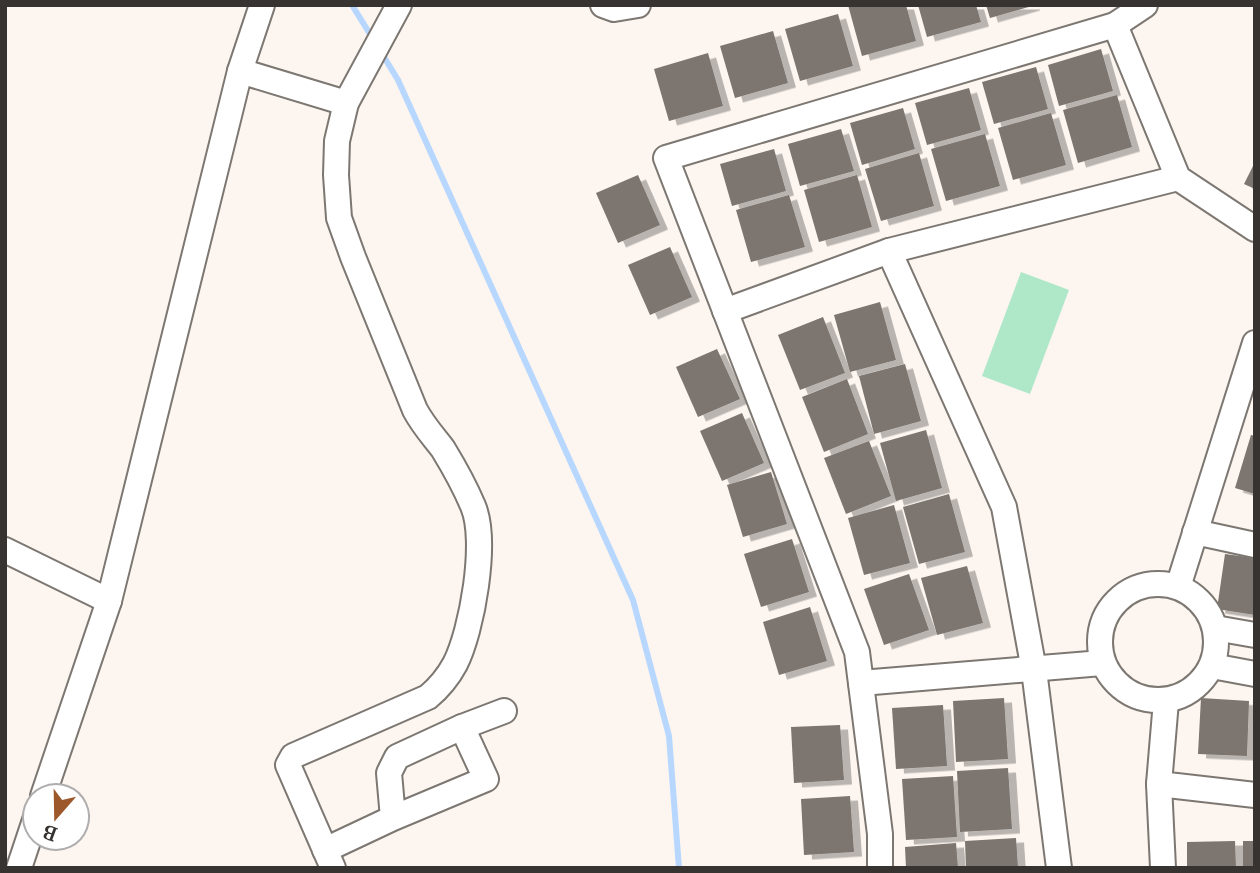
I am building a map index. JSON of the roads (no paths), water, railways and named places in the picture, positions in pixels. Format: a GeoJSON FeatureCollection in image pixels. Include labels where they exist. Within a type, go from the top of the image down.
{"type":"FeatureCollection","features":[{"type":"Feature","properties":{"kind":"street"},"geometry":{"type":"LineString","coordinates":[[48,782],[109,601],[240,71],[262,5]]}},
{"type":"Feature","properties":{"kind":"street"},"geometry":{"type":"LineString","coordinates":[[603,5],[614,9],[638,5]]}},
{"type":"Feature","properties":{"kind":"street"},"geometry":{"type":"LineString","coordinates":[[880,868],[880,834],[857,652],[666,158],[1115,25],[1145,5]]}},
{"type":"Feature","properties":{"kind":"street"},"geometry":{"type":"LineString","coordinates":[[394,16],[349,96],[337,141],[336,175],[340,218],[415,410],[424,428],[442,449],[475,510],[480,551],[470,623],[456,662],[442,685],[428,697],[292,756],[288,765],[329,859],[393,818],[486,779],[462,727]]}},
{"type":"Feature","properties":{"kind":"street"},"geometry":{"type":"LineString","coordinates":[[1115,25],[1178,178],[1255,229]]}},
{"type":"Feature","properties":{"kind":"street"},"geometry":{"type":"LineString","coordinates":[[240,71],[349,96]]}},
{"type":"Feature","properties":{"kind":"street"},"geometry":{"type":"LineString","coordinates":[[725,311],[890,251],[1178,178]]}},
{"type":"Feature","properties":{"kind":"street"},"geometry":{"type":"LineString","coordinates":[[890,251],[1004,507],[1034,670],[1059,868]]}},
{"type":"Feature","properties":{"kind":"street"},"geometry":{"type":"LineString","coordinates":[[1178,587],[1255,343]]}},
{"type":"Feature","properties":{"kind":"street"},"geometry":{"type":"LineString","coordinates":[[1195,532],[1255,545]]}},
{"type":"Feature","properties":{"kind":"street"},"geometry":{"type":"LineString","coordinates":[[5,550],[109,601]]}},
{"type":"Feature","properties":{"kind":"street"},"geometry":{"type":"LineString","coordinates":[[1159,583],[1178,587],[1194,596],[1207,610],[1215,628],[1217,647],[1212,666],[1201,682],[1185,694],[1166,701],[1146,700],[1128,693],[1113,680],[1102,663],[1099,644],[1101,625],[1110,608],[1123,595],[1140,586],[1159,583]]}},
{"type":"Feature","properties":{"kind":"street"},"geometry":{"type":"LineString","coordinates":[[1215,628],[1255,635]]}},
{"type":"Feature","properties":{"kind":"street"},"geometry":{"type":"LineString","coordinates":[[861,683],[1102,663]]}},
{"type":"Feature","properties":{"kind":"street"},"geometry":{"type":"LineString","coordinates":[[1212,666],[1255,674]]}},
{"type":"Feature","properties":{"kind":"street"},"geometry":{"type":"LineString","coordinates":[[1163,868],[1159,783],[1166,701]]}},
{"type":"Feature","properties":{"kind":"street"},"geometry":{"type":"LineString","coordinates":[[393,818],[389,772],[397,757],[504,711]]}},
{"type":"Feature","properties":{"kind":"street"},"geometry":{"type":"LineString","coordinates":[[1159,783],[1255,795]]}},
{"type":"Feature","properties":{"kind":"waterway"},"geometry":{"type":"LineString","coordinates":[[352,5],[373,39]]}},
{"type":"Feature","properties":{"kind":"waterway"},"geometry":{"type":"LineString","coordinates":[[381,52],[398,80],[633,600],[669,736],[679,868]]}}]}
